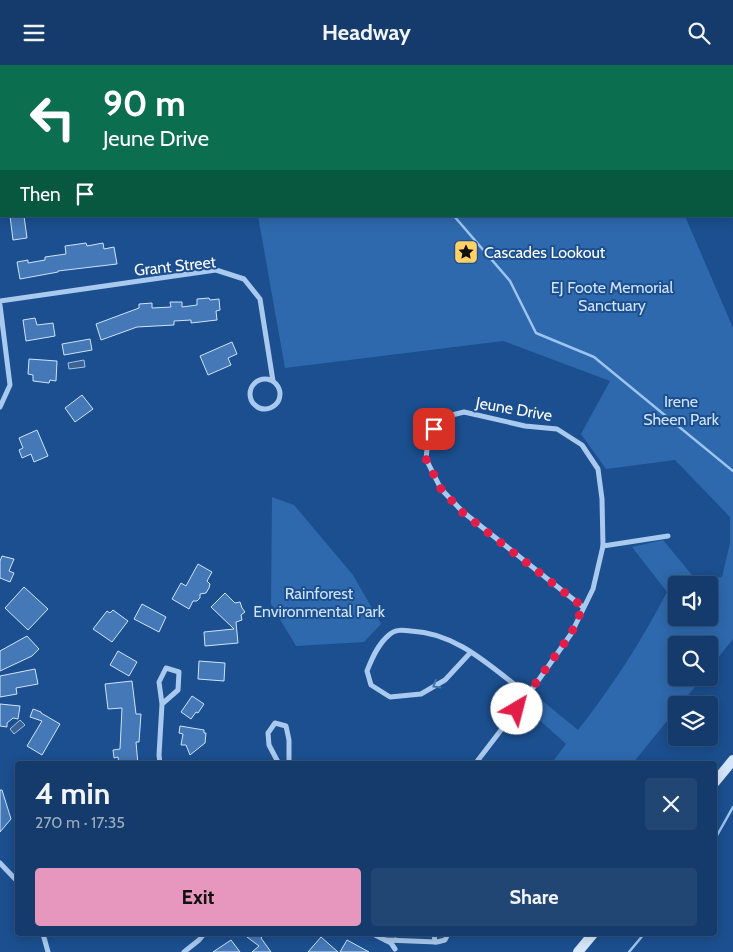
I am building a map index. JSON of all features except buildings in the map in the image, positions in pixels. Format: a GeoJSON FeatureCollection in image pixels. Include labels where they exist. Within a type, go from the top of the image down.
{"type":"FeatureCollection","features":[{"type":"Feature","properties":{"kind":"street","name":"Grant Street"},"geometry":{"type":"LineString","coordinates":[[0,301],[216,270],[244,279],[260,299],[273,381],[279,387],[280,396],[279,400],[272,407],[267,409],[257,407],[250,398],[251,388],[258,380],[268,379],[273,381]]}},
{"type":"Feature","properties":{"kind":"street"},"geometry":{"type":"LineString","coordinates":[[0,305],[10,385],[1,407]]}},
{"type":"Feature","properties":{"kind":"street","name":"Jeune Drive"},"geometry":{"type":"LineString","coordinates":[[477,761],[528,695],[571,634],[593,589],[603,546],[602,499],[598,469],[582,445],[557,429],[525,426],[464,412],[440,418],[428,440],[426,459],[441,489],[463,513],[583,607]]}},
{"type":"Feature","properties":{"kind":"street"},"geometry":{"type":"LineString","coordinates":[[603,546],[668,536]]}},
{"type":"Feature","properties":{"kind":"street"},"geometry":{"type":"LineString","coordinates":[[471,652],[445,680],[421,694],[390,697],[371,685],[367,671],[373,654],[388,635],[398,630],[421,631],[456,642],[471,652],[528,695]]}},
{"type":"Feature","properties":{"kind":"street"},"geometry":{"type":"LineString","coordinates":[[159,761],[158,755],[162,704],[159,683],[166,668],[179,672],[178,690],[162,704]]}},
{"type":"Feature","properties":{"kind":"street"},"geometry":{"type":"LineString","coordinates":[[276,761],[268,745],[268,733],[275,723],[286,726],[290,740],[289,761]]}},
{"type":"Feature","properties":{"kind":"street"},"geometry":{"type":"LineString","coordinates":[[717,780],[733,760]]}},
{"type":"Feature","properties":{"kind":"street"},"geometry":{"type":"LineString","coordinates":[[0,863],[15,879]]}},
{"type":"Feature","properties":{"kind":"street"},"geometry":{"type":"LineString","coordinates":[[44,936],[48,952]]}},
{"type":"Feature","properties":{"kind":"street"},"geometry":{"type":"LineString","coordinates":[[184,952],[203,936]]}},
{"type":"Feature","properties":{"kind":"street"},"geometry":{"type":"LineString","coordinates":[[378,936],[392,943],[395,950]]}},
{"type":"Feature","properties":{"kind":"street"},"geometry":{"type":"LineString","coordinates":[[386,940],[396,936],[435,942],[444,940],[447,936]]}},
{"type":"Feature","properties":{"kind":"street"},"geometry":{"type":"LineString","coordinates":[[395,950],[396,936]]}},
{"type":"Feature","properties":{"kind":"street"},"geometry":{"type":"LineString","coordinates":[[434,936],[435,942]]}},
{"type":"Feature","properties":{"kind":"street"},"geometry":{"type":"LineString","coordinates":[[578,952],[591,936]]}},
{"type":"Feature","properties":{"kind":"green space","name":"EJ Foote Memorial Sanctuary"},"geometry":{"type":"Polygon","coordinates":[[[258,217],[685,217],[733,328],[733,639],[718,658],[718,636],[668,636],[668,686],[695,686],[687,696],[668,696],[668,720],[634,761],[553,761],[566,744],[525,707],[534,694],[578,730],[626,663],[667,592],[632,547],[663,540],[693,576],[668,576],[668,626],[718,626],[718,578],[722,577],[730,543],[730,517],[675,460],[606,469],[581,434],[610,381],[503,341],[285,368],[258,217]]]}},
{"type":"Feature","properties":{"kind":"green space","name":"Rainforest Environmental Park"},"geometry":{"type":"Polygon","coordinates":[[[272,497],[294,505],[353,575],[381,624],[364,642],[296,646],[271,604],[272,497]]]}},
{"type":"Feature","properties":{"kind":"shaded area"},"geometry":{"type":"Polygon","coordinates":[[[84,360],[85,367],[69,369],[68,363],[84,360]]]}},
{"type":"Feature","properties":{"kind":"shaded area"},"geometry":{"type":"Polygon","coordinates":[[[20,720],[25,725],[14,734],[10,729],[20,720]]]}},
{"type":"Feature","properties":{"kind":"waterway"},"geometry":{"type":"LineString","coordinates":[[455,217],[510,281],[536,333],[594,357],[733,471]]}},
{"type":"Feature","properties":{"kind":"waterway"},"geometry":{"type":"LineString","coordinates":[[717,835],[733,807]]}},
{"type":"Feature","properties":{"kind":"waterway"},"geometry":{"type":"LineString","coordinates":[[629,952],[642,936]]}},
{"type":"Feature","properties":{"kind":"place","name":"Cascades Lookout"},"geometry":{"type":"Point","coordinates":[466,252]}},
{"type":"Feature","properties":{"kind":"route"},"geometry":{"type":"LineString","coordinates":[[434,429],[428,440],[426,459],[441,489],[463,513],[583,607],[571,634],[517,709]]}},
{"type":"Feature","properties":{"kind":"park label","name":"Irene Sheen Park"},"geometry":{"type":"Point","coordinates":[681,410]}}]}
